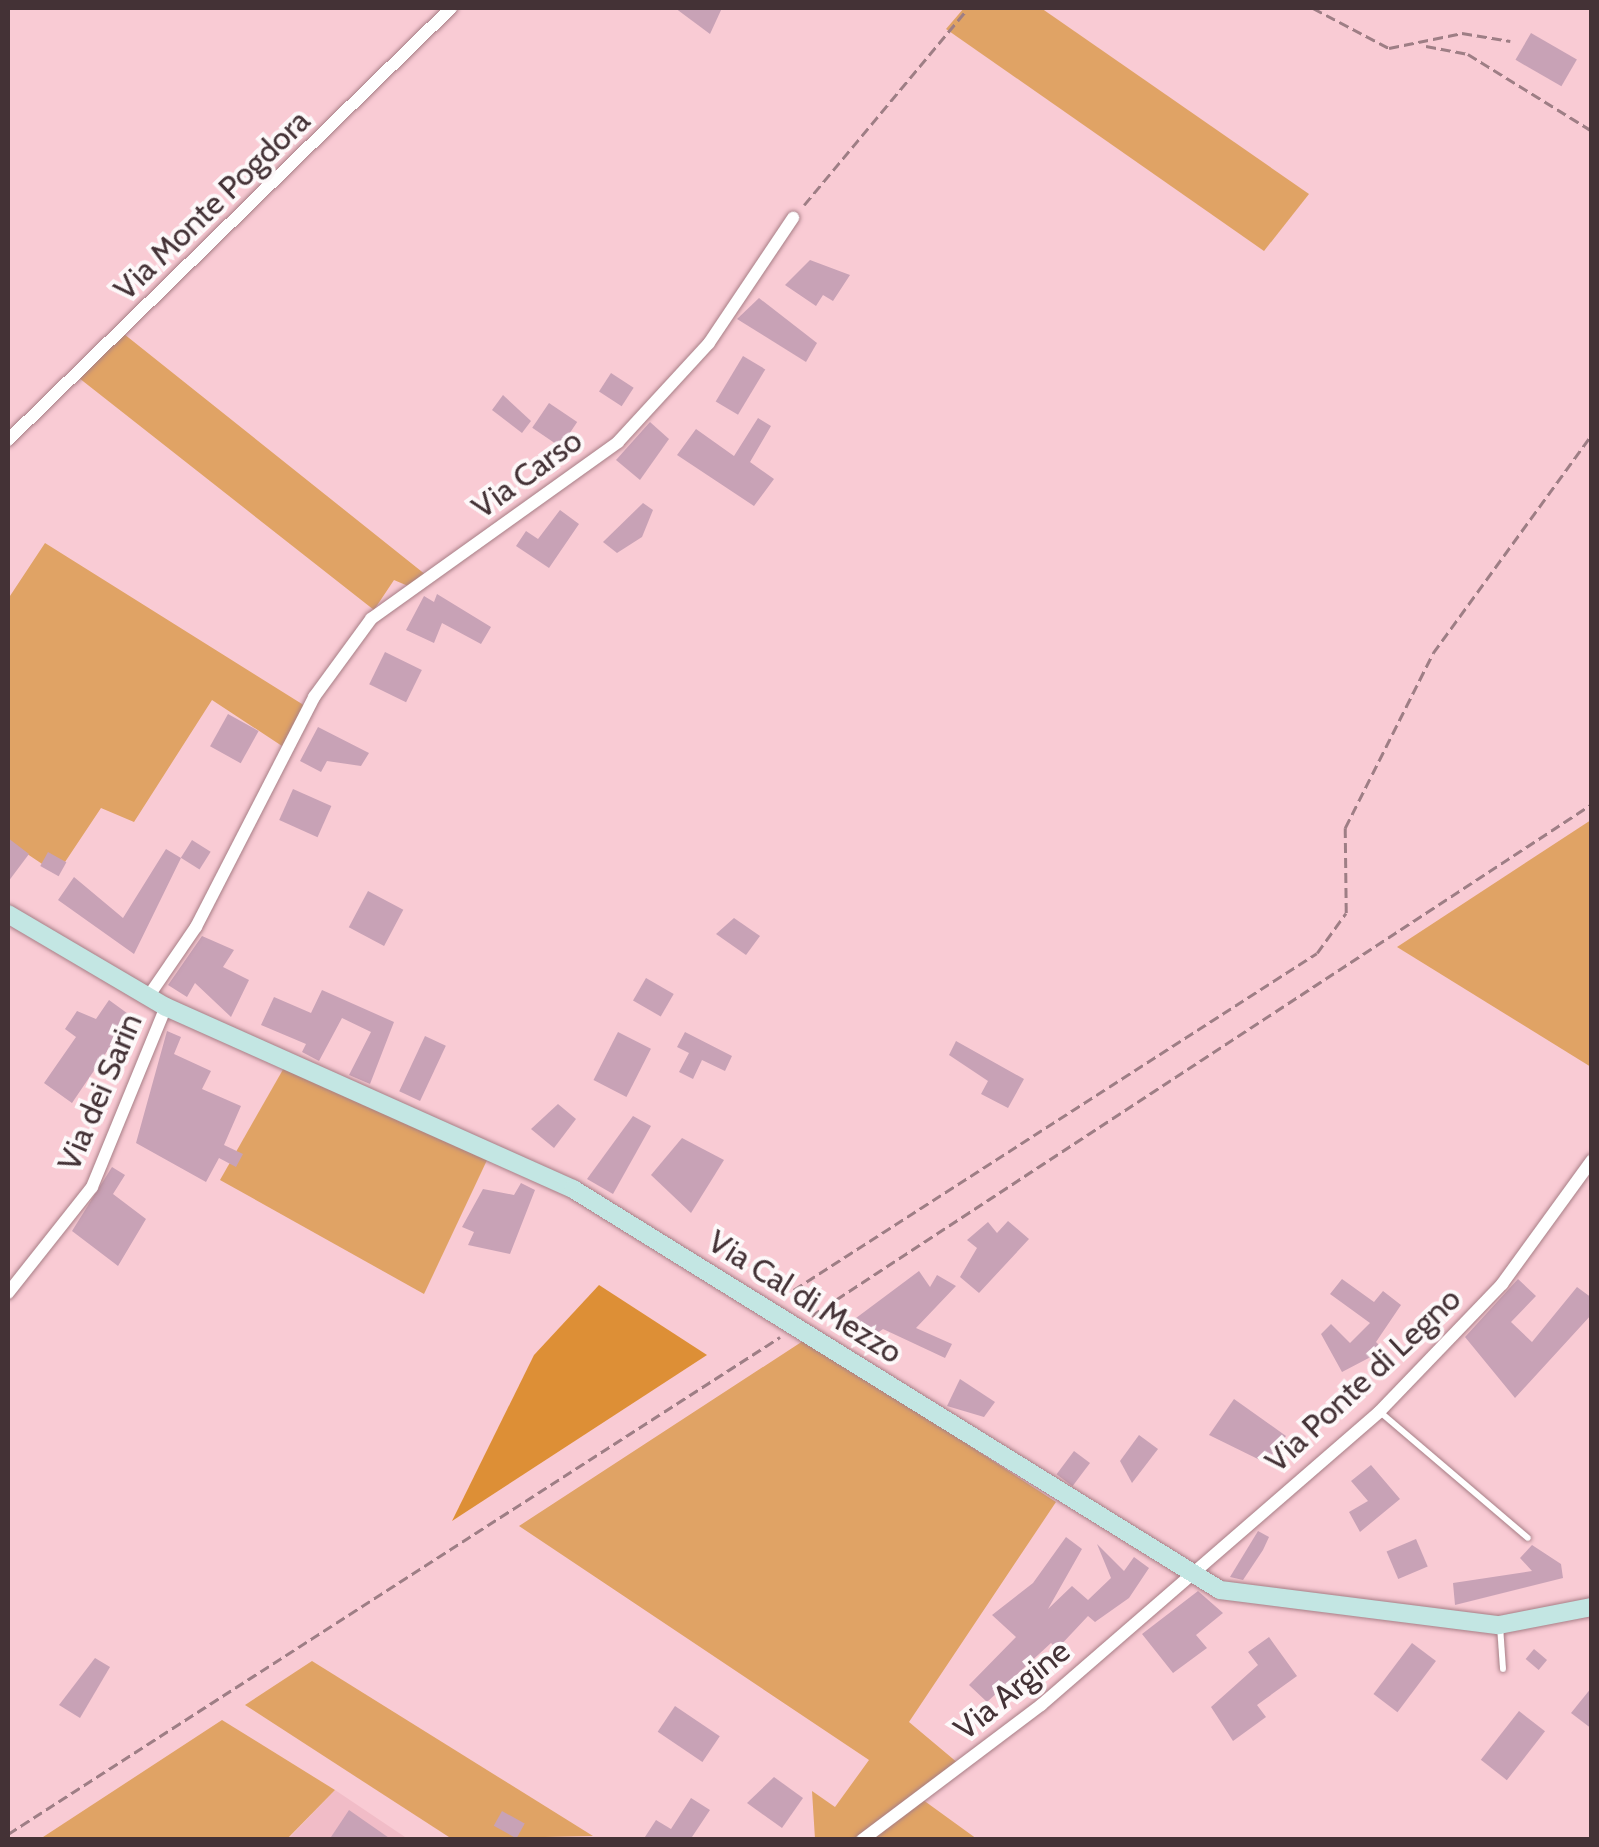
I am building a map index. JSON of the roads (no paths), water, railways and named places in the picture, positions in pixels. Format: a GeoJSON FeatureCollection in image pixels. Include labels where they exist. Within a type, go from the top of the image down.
{"type":"FeatureCollection","features":[{"type":"Feature","properties":{"kind":"street","name":"Via Monte Pogdora"},"geometry":{"type":"LineString","coordinates":[[8,440],[451,8]]}},
{"type":"Feature","properties":{"kind":"street","name":"Via Carso"},"geometry":{"type":"LineString","coordinates":[[148,997],[196,927],[314,697],[361,631],[618,442],[709,343],[793,218]]}},
{"type":"Feature","properties":{"kind":"street","name":"Via Cal di Mezzo"},"geometry":{"type":"LineString","coordinates":[[8,914],[166,1007],[573,1190],[767,1307],[1188,1573],[1236,1597],[1499,1624],[1592,1607]]}},
{"type":"Feature","properties":{"kind":"street","name":"Via dei Sarin"},"geometry":{"type":"LineString","coordinates":[[8,1292],[92,1186],[166,1007]]}},
{"type":"Feature","properties":{"kind":"street","name":"Via Ponte di Legno"},"geometry":{"type":"LineString","coordinates":[[1188,1573],[1379,1412],[1502,1284],[1592,1160]]}},
{"type":"Feature","properties":{"kind":"street","name":"Via Argine"},"geometry":{"type":"LineString","coordinates":[[862,1840],[1042,1706],[1188,1573]]}},
{"type":"Feature","properties":{"kind":"lane"},"geometry":{"type":"LineString","coordinates":[[1379,1412],[1528,1538]]}},
{"type":"Feature","properties":{"kind":"lane"},"geometry":{"type":"LineString","coordinates":[[1499,1624],[1503,1669]]}}]}
